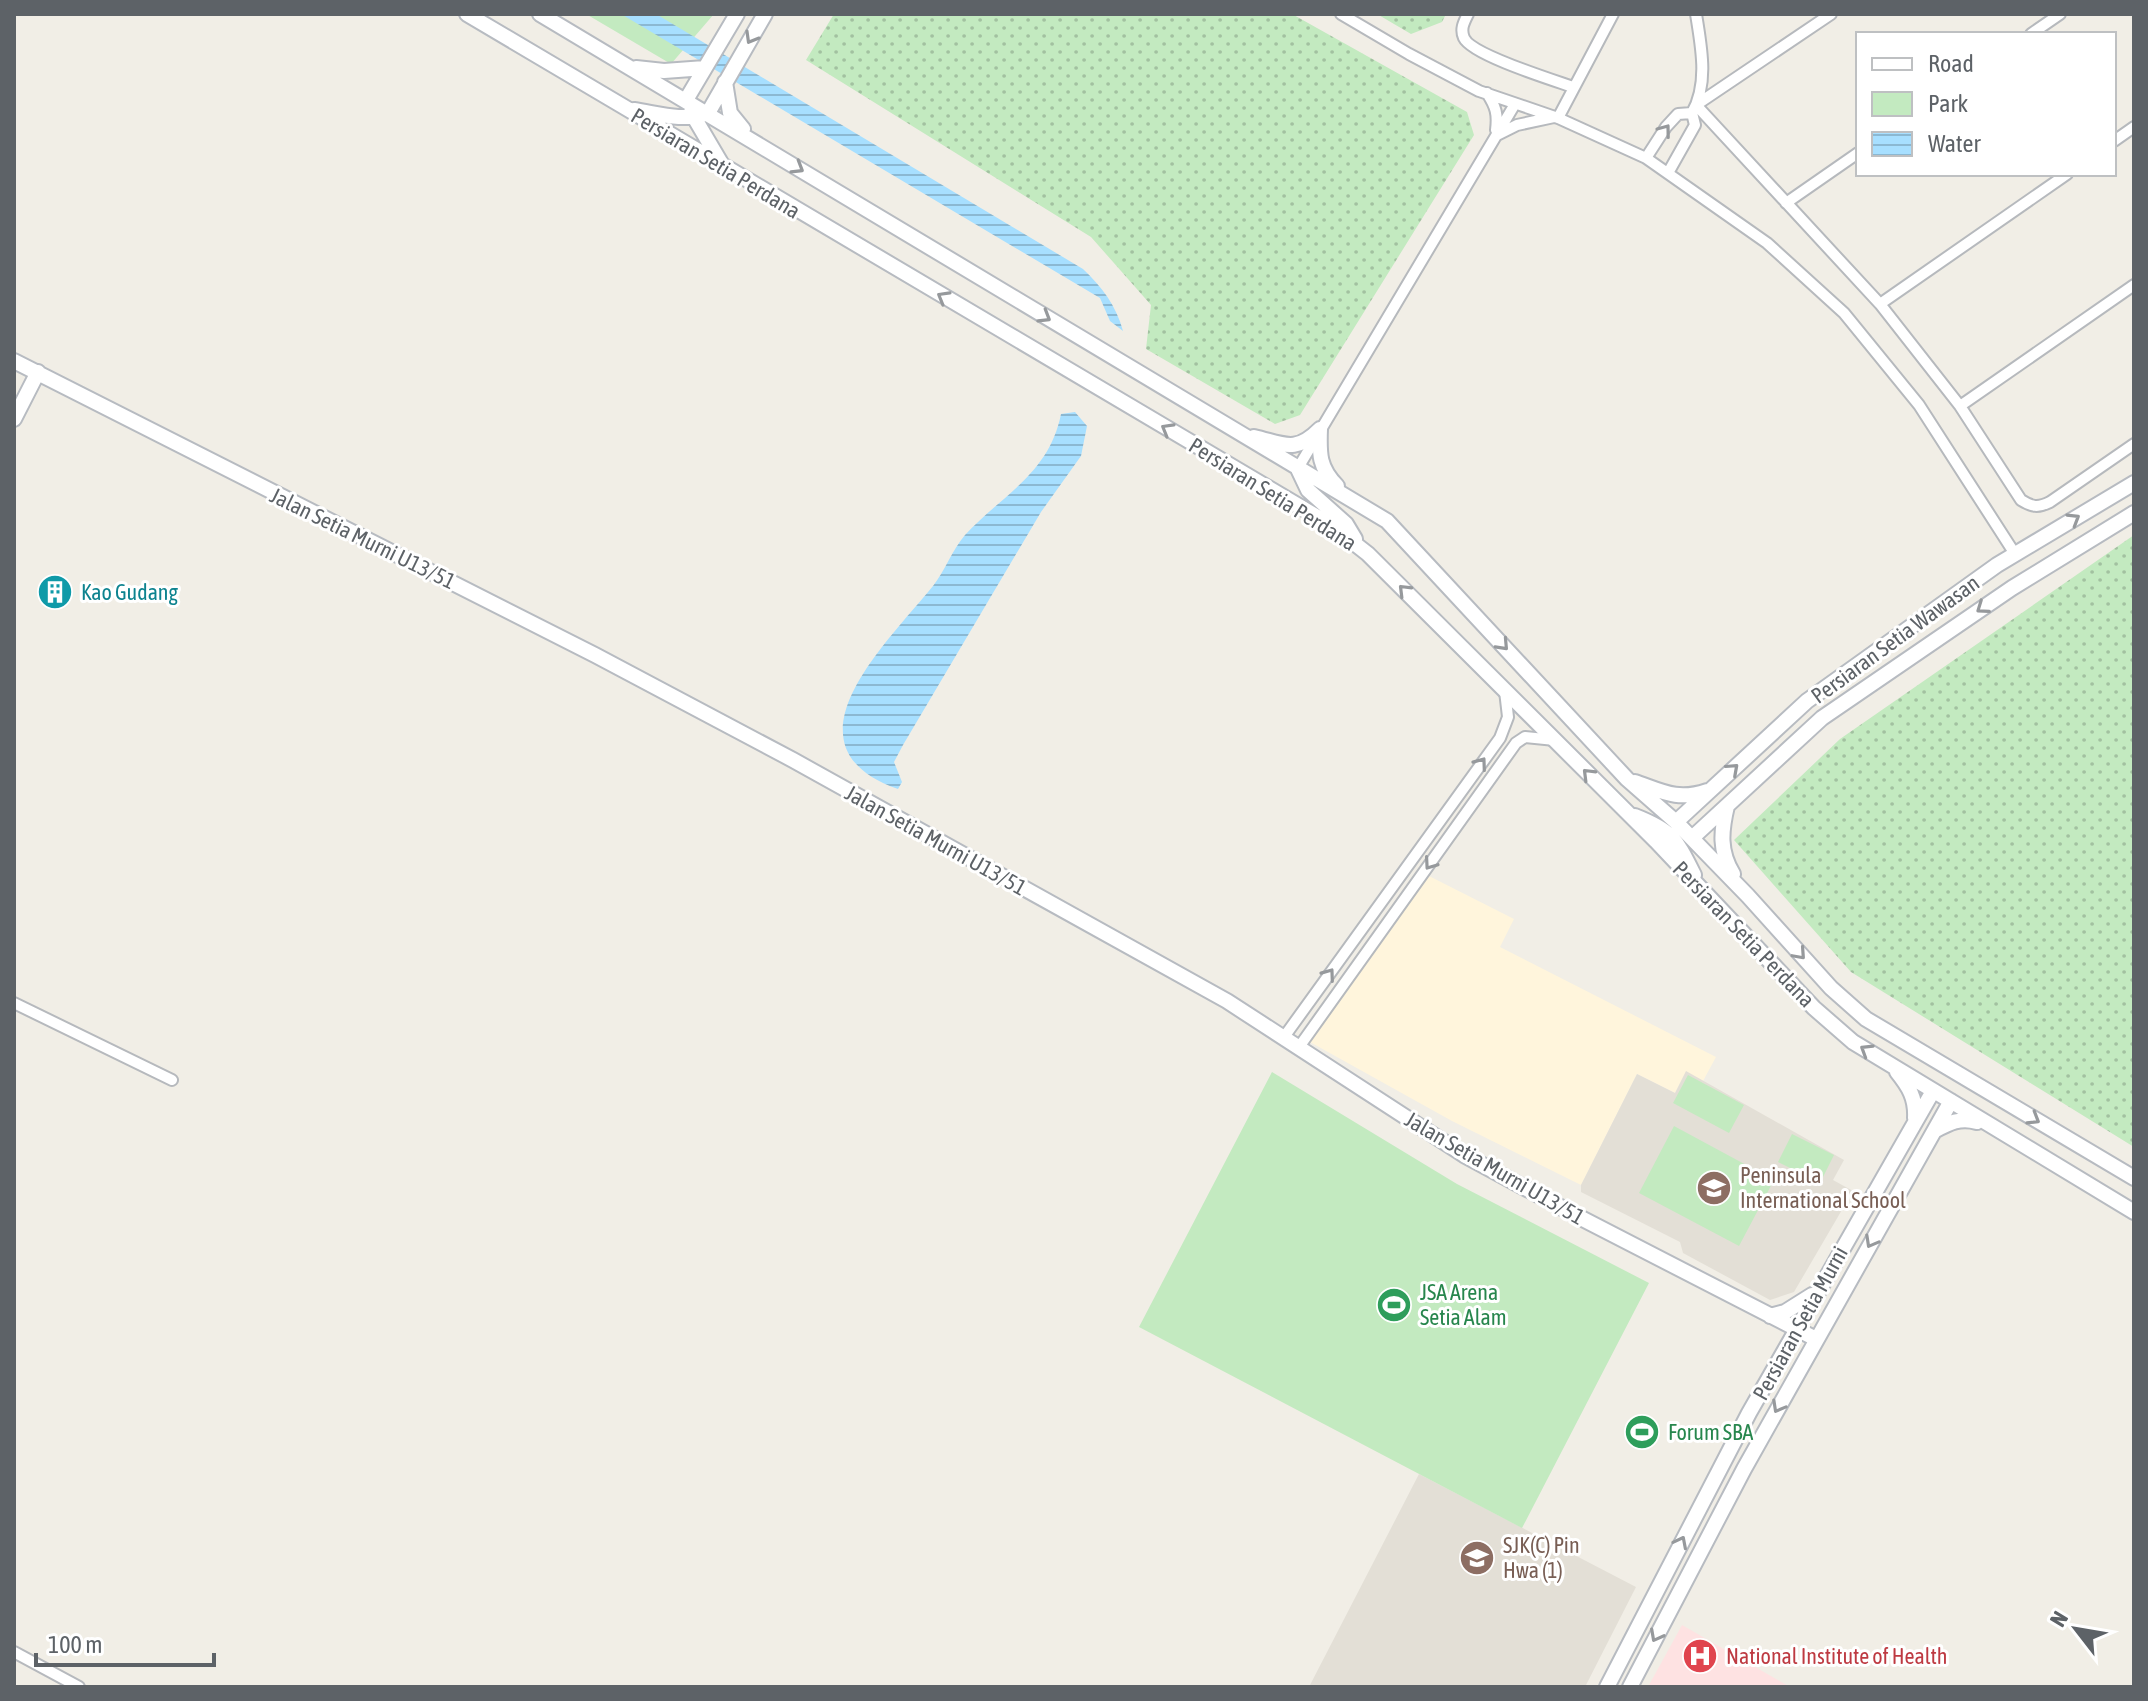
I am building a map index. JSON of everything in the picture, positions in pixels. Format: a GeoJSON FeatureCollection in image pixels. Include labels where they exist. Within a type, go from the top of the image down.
{"type":"FeatureCollection","features":[{"type":"Feature","properties":{"kind":"main road","name":"Persiaran Setia Perdana"},"geometry":{"type":"LineString","coordinates":[[467,14],[1317,517],[1362,549],[1627,812],[1814,1008],[1853,1042],[2134,1212]]}},
{"type":"Feature","properties":{"kind":"main road","name":"Persiaran Setia Perdana"},"geometry":{"type":"LineString","coordinates":[[540,14],[686,100],[700,116],[754,141],[1387,521],[1627,779],[1692,838],[1831,988],[1866,1019],[2134,1178]]}},
{"type":"Feature","properties":{"kind":"main road"},"geometry":{"type":"LineString","coordinates":[[686,100],[737,14]]}},
{"type":"Feature","properties":{"kind":"main road"},"geometry":{"type":"LineString","coordinates":[[626,110],[674,118],[700,116],[726,80],[765,14]]}},
{"type":"Feature","properties":{"kind":"main road"},"geometry":{"type":"LineString","coordinates":[[628,66],[664,71],[706,67]]}},
{"type":"Feature","properties":{"kind":"main road"},"geometry":{"type":"LineString","coordinates":[[726,80],[730,113],[754,141]]}},
{"type":"Feature","properties":{"kind":"main road"},"geometry":{"type":"LineString","coordinates":[[700,116],[726,169]]}},
{"type":"Feature","properties":{"kind":"main road","name":"Jalan Setia Murni U13/51"},"geometry":{"type":"LineString","coordinates":[[14,361],[595,655],[764,745],[1227,1001],[1464,1155],[1816,1339]]}},
{"type":"Feature","properties":{"kind":"main road"},"geometry":{"type":"LineString","coordinates":[[14,419],[38,372]]}},
{"type":"Feature","properties":{"kind":"main road"},"geometry":{"type":"LineString","coordinates":[[1238,433],[1290,447],[1308,441],[1320,429]]}},
{"type":"Feature","properties":{"kind":"main road"},"geometry":{"type":"LineString","coordinates":[[1320,429],[1319,459],[1325,473],[1356,503]]}},
{"type":"Feature","properties":{"kind":"main road"},"geometry":{"type":"LineString","coordinates":[[1298,468],[1308,490],[1346,524],[1362,549]]}},
{"type":"Feature","properties":{"kind":"main road","name":"Persiaran Setia Wawasan"},"geometry":{"type":"LineString","coordinates":[[1676,822],[1807,701],[2015,554],[2134,483]]}},
{"type":"Feature","properties":{"kind":"main road","name":"Persiaran Setia Wawasan"},"geometry":{"type":"LineString","coordinates":[[1692,838],[1822,718],[2007,590],[2134,513]]}},
{"type":"Feature","properties":{"kind":"main road"},"geometry":{"type":"LineString","coordinates":[[2007,590],[2015,554],[2048,566]]}},
{"type":"Feature","properties":{"kind":"main road"},"geometry":{"type":"LineString","coordinates":[[1627,779],[1678,797],[1710,789]]}},
{"type":"Feature","properties":{"kind":"main road"},"geometry":{"type":"LineString","coordinates":[[1727,805],[1722,849],[1728,865],[1748,896]]}},
{"type":"Feature","properties":{"kind":"main road"},"geometry":{"type":"LineString","coordinates":[[1627,812],[1659,826],[1675,838],[1701,889]]}},
{"type":"Feature","properties":{"kind":"main road"},"geometry":{"type":"LineString","coordinates":[[1675,838],[1676,822]]}},
{"type":"Feature","properties":{"kind":"main road"},"geometry":{"type":"LineString","coordinates":[[1675,838],[1692,838]]}},
{"type":"Feature","properties":{"kind":"main road"},"geometry":{"type":"LineString","coordinates":[[1917,1050],[1944,1074],[1951,1101]]}},
{"type":"Feature","properties":{"kind":"main road"},"geometry":{"type":"LineString","coordinates":[[1893,1066],[1912,1094],[1914,1122]]}},
{"type":"Feature","properties":{"kind":"main road"},"geometry":{"type":"LineString","coordinates":[[1933,1091],[1948,1084],[1961,1084],[1991,1094]]}},
{"type":"Feature","properties":{"kind":"main road","name":"Persiaran Setia Murni"},"geometry":{"type":"LineString","coordinates":[[1607,1687],[1705,1494],[1795,1328],[1933,1091]]}},
{"type":"Feature","properties":{"kind":"main road","name":"Persiaran Setia Murni"},"geometry":{"type":"LineString","coordinates":[[1630,1687],[1816,1339],[1951,1101]]}},
{"type":"Feature","properties":{"kind":"main road"},"geometry":{"type":"LineString","coordinates":[[1933,1132],[1953,1121],[1964,1119],[2004,1132]]}},
{"type":"Feature","properties":{"kind":"main road"},"geometry":{"type":"LineString","coordinates":[[1778,1360],[1779,1333],[1770,1316],[1795,1307],[1817,1291]]}},
{"type":"Feature","properties":{"kind":"street"},"geometry":{"type":"LineString","coordinates":[[1341,14],[1409,54],[1487,93],[1556,118],[1646,158],[1767,243],[1844,313],[1919,405],[2015,554]]}},
{"type":"Feature","properties":{"kind":"street"},"geometry":{"type":"LineString","coordinates":[[1468,14],[1462,26],[1463,37],[1470,46],[1573,87]]}},
{"type":"Feature","properties":{"kind":"street"},"geometry":{"type":"LineString","coordinates":[[1556,118],[1613,14]]}},
{"type":"Feature","properties":{"kind":"street"},"geometry":{"type":"LineString","coordinates":[[1668,173],[1695,125],[1694,109],[1704,62],[1696,14]]}},
{"type":"Feature","properties":{"kind":"street"},"geometry":{"type":"LineString","coordinates":[[1646,158],[1678,114],[1694,109],[1831,14]]}},
{"type":"Feature","properties":{"kind":"street"},"geometry":{"type":"LineString","coordinates":[[2034,32],[2060,14]]}},
{"type":"Feature","properties":{"kind":"street"},"geometry":{"type":"LineString","coordinates":[[1487,93],[1498,117],[1495,136]]}},
{"type":"Feature","properties":{"kind":"street"},"geometry":{"type":"LineString","coordinates":[[1298,468],[1515,104]]}},
{"type":"Feature","properties":{"kind":"street"},"geometry":{"type":"LineString","coordinates":[[1694,109],[1880,304],[1960,406],[2021,500],[2030,506],[2040,507],[2134,444]]}},
{"type":"Feature","properties":{"kind":"street"},"geometry":{"type":"LineString","coordinates":[[1495,136],[1517,125],[1556,118]]}},
{"type":"Feature","properties":{"kind":"street"},"geometry":{"type":"LineString","coordinates":[[2116,140],[2134,127]]}},
{"type":"Feature","properties":{"kind":"street"},"geometry":{"type":"LineString","coordinates":[[1786,203],[1856,154]]}},
{"type":"Feature","properties":{"kind":"street"},"geometry":{"type":"LineString","coordinates":[[1880,304],[2064,176]]}},
{"type":"Feature","properties":{"kind":"street"},"geometry":{"type":"LineString","coordinates":[[1960,406],[2134,285]]}},
{"type":"Feature","properties":{"kind":"street"},"geometry":{"type":"LineString","coordinates":[[1284,1037],[1500,738],[1508,717],[1505,690]]}},
{"type":"Feature","properties":{"kind":"street"},"geometry":{"type":"LineString","coordinates":[[1299,1047],[1516,743],[1525,737],[1555,740]]}},
{"type":"Feature","properties":{"kind":"street"},"geometry":{"type":"LineString","coordinates":[[14,1003],[172,1080]]}},
{"type":"Feature","properties":{"kind":"street"},"geometry":{"type":"LineString","coordinates":[[14,1652],[79,1687]]}},
{"type":"Feature","properties":{"kind":"shaded area"},"geometry":{"type":"Polygon","coordinates":[[[1429,876],[1514,919],[1500,947],[1716,1057],[1703,1081],[1686,1072],[1675,1093],[1637,1074],[1581,1185],[1452,1121],[1310,1042],[1429,876]]]}},
{"type":"Feature","properties":{"kind":"shaded area","name":"Peninsula International School"},"geometry":{"type":"Polygon","coordinates":[[[1686,1071],[1844,1160],[1833,1180],[1853,1191],[1794,1292],[1770,1300],[1683,1253],[1680,1242],[1581,1192],[1581,1185],[1637,1074],[1675,1093],[1686,1071]]]}},
{"type":"Feature","properties":{"kind":"shaded area","name":"SJK(C) Pin Hwa (1)"},"geometry":{"type":"Polygon","coordinates":[[[1419,1474],[1636,1587],[1585,1687],[1309,1687],[1419,1474]]]}},
{"type":"Feature","properties":{"kind":"shaded area","name":"National Institute of Health"},"geometry":{"type":"Polygon","coordinates":[[[1682,1625],[1790,1687],[1648,1687],[1682,1625]]]}},
{"type":"Feature","properties":{"kind":"green space"},"geometry":{"type":"Polygon","coordinates":[[[586,14],[714,14],[671,64],[586,14]]]}},
{"type":"Feature","properties":{"kind":"green space"},"geometry":{"type":"Polygon","coordinates":[[[834,14],[1292,14],[1467,112],[1474,135],[1300,415],[1275,424],[1146,349],[1151,305],[1091,237],[806,60],[834,14]]]}},
{"type":"Feature","properties":{"kind":"green space"},"geometry":{"type":"Polygon","coordinates":[[[1377,14],[1446,14],[1442,22],[1411,34],[1377,14]]]}},
{"type":"Feature","properties":{"kind":"green space"},"geometry":{"type":"Polygon","coordinates":[[[2134,535],[2134,1147],[1851,972],[1734,840],[1840,739],[2134,535]]]}},
{"type":"Feature","properties":{"kind":"green space","name":"JSA Arena Setia Alam"},"geometry":{"type":"Polygon","coordinates":[[[1272,1072],[1457,1184],[1649,1283],[1522,1528],[1139,1327],[1272,1072]]]}},
{"type":"Feature","properties":{"kind":"green space"},"geometry":{"type":"Polygon","coordinates":[[[1688,1075],[1744,1105],[1729,1133],[1673,1103],[1688,1075]]]}},
{"type":"Feature","properties":{"kind":"green space"},"geometry":{"type":"Polygon","coordinates":[[[1674,1126],[1774,1180],[1739,1246],[1639,1193],[1674,1126]]]}},
{"type":"Feature","properties":{"kind":"green space"},"geometry":{"type":"Polygon","coordinates":[[[1792,1134],[1834,1155],[1820,1183],[1778,1162],[1792,1134]]]}},
{"type":"Feature","properties":{"kind":"water"},"geometry":{"type":"Polygon","coordinates":[[[621,14],[656,14],[1083,269],[1108,297],[1123,331],[1110,321],[1100,298],[621,14]]]}},
{"type":"Feature","properties":{"kind":"water"},"geometry":{"type":"Polygon","coordinates":[[[1075,412],[1087,426],[1081,456],[1041,512],[903,745],[894,762],[902,782],[898,789],[863,770],[846,747],[844,721],[853,692],[891,635],[937,580],[965,535],[1035,468],[1055,435],[1061,414],[1075,412]]]}},
{"type":"Feature","properties":{"kind":"place","name":"Kao Gudang"},"geometry":{"type":"Point","coordinates":[55,592]}},
{"type":"Feature","properties":{"kind":"place","name":"Peninsula International School"},"geometry":{"type":"Point","coordinates":[1714,1188]}},
{"type":"Feature","properties":{"kind":"place","name":"JSA Arena Setia Alam"},"geometry":{"type":"Point","coordinates":[1394,1305]}},
{"type":"Feature","properties":{"kind":"place","name":"Forum SBA"},"geometry":{"type":"Point","coordinates":[1642,1432]}},
{"type":"Feature","properties":{"kind":"place","name":"SJK(C) Pin Hwa (1)"},"geometry":{"type":"Point","coordinates":[1477,1558]}},
{"type":"Feature","properties":{"kind":"place","name":"National Institute of Health"},"geometry":{"type":"Point","coordinates":[1700,1656]}}]}
